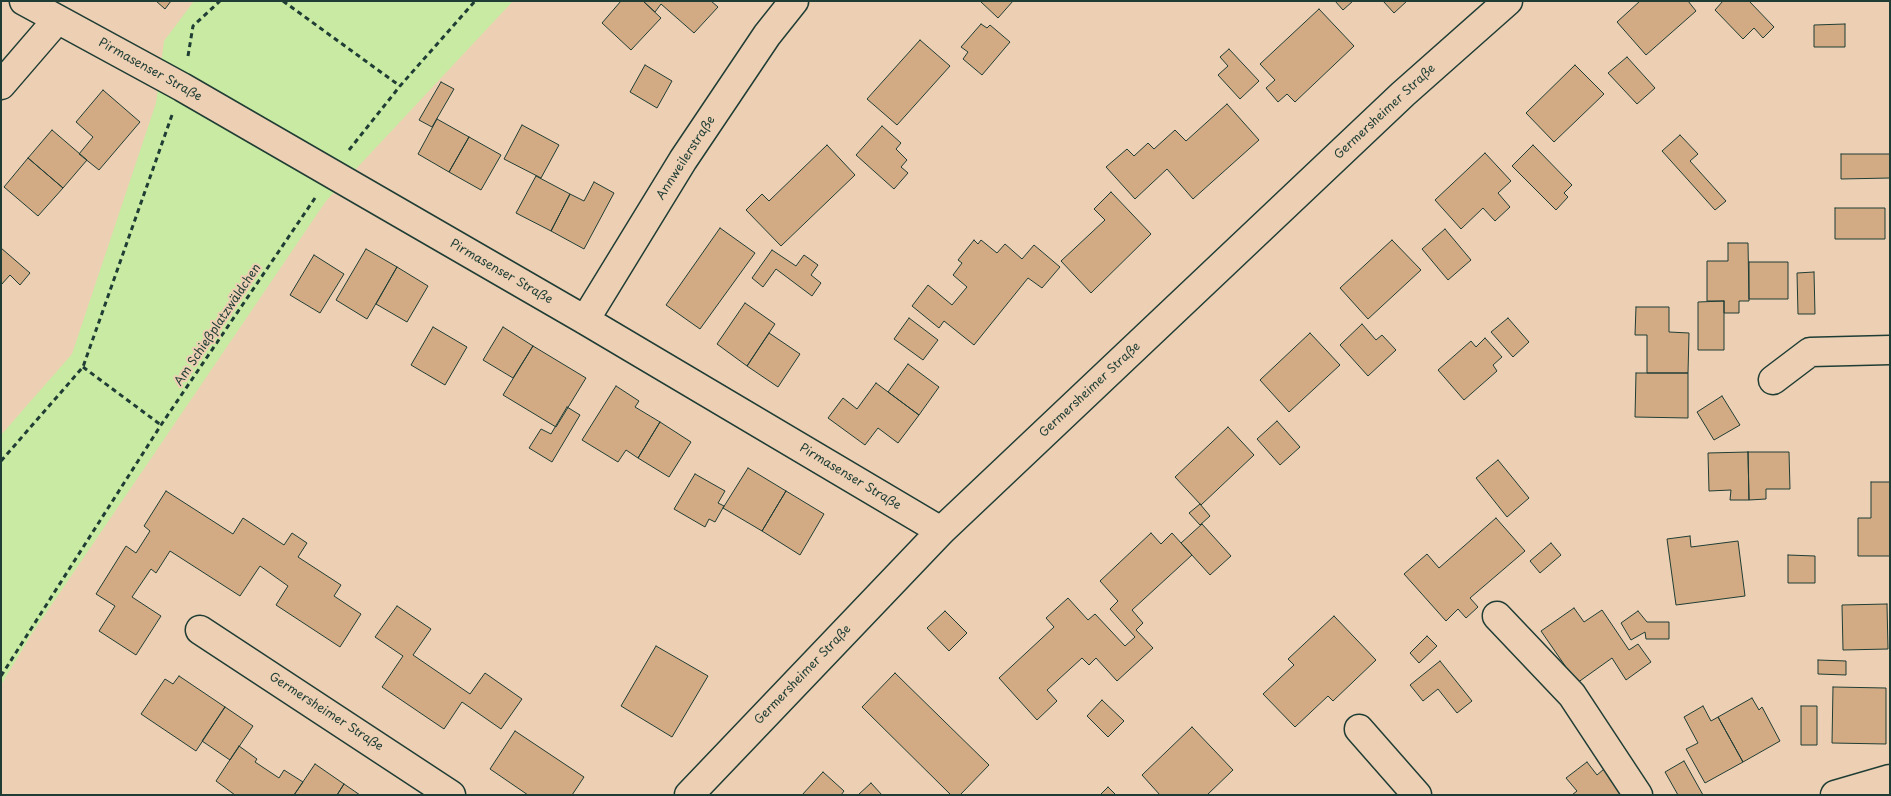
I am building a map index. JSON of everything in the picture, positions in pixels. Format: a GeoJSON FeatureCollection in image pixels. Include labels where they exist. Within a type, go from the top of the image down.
{"type":"FeatureCollection","features":[{"type":"Feature","properties":{"kind":"street","name":"Pirmasenser Straße"},"geometry":{"type":"LineString","coordinates":[[24,1],[182,88],[585,320],[941,531]]}},
{"type":"Feature","properties":{"kind":"street","name":"Annweilerstraße"},"geometry":{"type":"LineString","coordinates":[[585,320],[683,160],[767,35],[794,1]]}},
{"type":"Feature","properties":{"kind":"street","name":"Germersheimer Straße"},"geometry":{"type":"LineString","coordinates":[[689,795],[941,531],[1403,94],[1508,1]]}},
{"type":"Feature","properties":{"kind":"street"},"geometry":{"type":"LineString","coordinates":[[1,85],[57,20]]}},
{"type":"Feature","properties":{"kind":"street"},"geometry":{"type":"LineString","coordinates":[[1773,380],[1810,352],[1890,350]]}},
{"type":"Feature","properties":{"kind":"street"},"geometry":{"type":"LineString","coordinates":[[1497,616],[1572,695],[1638,795]]}},
{"type":"Feature","properties":{"kind":"street","name":"Germersheimer Straße"},"geometry":{"type":"LineString","coordinates":[[200,630],[451,795]]}},
{"type":"Feature","properties":{"kind":"street"},"geometry":{"type":"LineString","coordinates":[[1359,729],[1417,795]]}},
{"type":"Feature","properties":{"kind":"street"},"geometry":{"type":"LineString","coordinates":[[1835,795],[1890,779]]}},
{"type":"Feature","properties":{"kind":"path"},"geometry":{"type":"LineString","coordinates":[[1,461],[83,367],[182,88],[193,26],[220,1]]}},
{"type":"Feature","properties":{"kind":"path"},"geometry":{"type":"LineString","coordinates":[[282,1],[400,86]]}},
{"type":"Feature","properties":{"kind":"path","name":"Am Schießplatzwäldchen"},"geometry":{"type":"LineString","coordinates":[[1,676],[161,425],[331,174],[400,86],[475,1]]}},
{"type":"Feature","properties":{"kind":"path"},"geometry":{"type":"LineString","coordinates":[[83,367],[161,425]]}},
{"type":"Feature","properties":{"kind":"green space"},"geometry":{"type":"Polygon","coordinates":[[[194,1],[513,1],[326,201],[31,635],[1,685],[1,435],[72,354],[156,103],[164,41],[194,1]]]}},
{"type":"Feature","properties":{"kind":"building"},"geometry":{"type":"Polygon","coordinates":[[[156,1],[171,1],[165,9],[156,1]]]}},
{"type":"Feature","properties":{"kind":"building"},"geometry":{"type":"Polygon","coordinates":[[[621,1],[643,1],[661,18],[631,50],[602,23],[621,1]]]}},
{"type":"Feature","properties":{"kind":"building"},"geometry":{"type":"Polygon","coordinates":[[[643,1],[711,1],[718,7],[694,33],[661,4],[655,12],[643,1]]]}},
{"type":"Feature","properties":{"kind":"building"},"geometry":{"type":"Polygon","coordinates":[[[980,1],[1013,1],[998,18],[980,1]]]}},
{"type":"Feature","properties":{"kind":"building"},"geometry":{"type":"Polygon","coordinates":[[[1335,1],[1353,1],[1343,10],[1335,1]]]}},
{"type":"Feature","properties":{"kind":"building"},"geometry":{"type":"Polygon","coordinates":[[[1383,1],[1407,1],[1394,13],[1383,1]]]}},
{"type":"Feature","properties":{"kind":"building"},"geometry":{"type":"Polygon","coordinates":[[[1640,1],[1688,1],[1696,11],[1646,55],[1617,22],[1640,1]]]}},
{"type":"Feature","properties":{"kind":"building"},"geometry":{"type":"Polygon","coordinates":[[[1723,1],[1749,1],[1774,27],[1763,38],[1754,28],[1743,39],[1715,10],[1723,1]]]}},
{"type":"Feature","properties":{"kind":"building"},"geometry":{"type":"Polygon","coordinates":[[[1319,9],[1354,46],[1295,102],[1287,94],[1278,102],[1266,88],[1275,80],[1260,64],[1319,9]]]}},
{"type":"Feature","properties":{"kind":"building"},"geometry":{"type":"Polygon","coordinates":[[[981,24],[987,28],[990,25],[1010,42],[982,75],[963,59],[968,52],[961,47],[981,24]]]}},
{"type":"Feature","properties":{"kind":"building"},"geometry":{"type":"Polygon","coordinates":[[[1845,24],[1845,47],[1814,47],[1814,25],[1845,24]]]}},
{"type":"Feature","properties":{"kind":"building"},"geometry":{"type":"Polygon","coordinates":[[[920,40],[950,66],[897,125],[867,99],[920,40]]]}},
{"type":"Feature","properties":{"kind":"building"},"geometry":{"type":"Polygon","coordinates":[[[1229,49],[1259,81],[1240,99],[1218,75],[1228,66],[1220,57],[1229,49]]]}},
{"type":"Feature","properties":{"kind":"building"},"geometry":{"type":"Polygon","coordinates":[[[1627,57],[1655,88],[1637,104],[1608,73],[1627,57]]]}},
{"type":"Feature","properties":{"kind":"building"},"geometry":{"type":"Polygon","coordinates":[[[645,65],[672,81],[657,108],[630,92],[645,65]]]}},
{"type":"Feature","properties":{"kind":"building"},"geometry":{"type":"Polygon","coordinates":[[[1575,65],[1604,94],[1554,142],[1526,113],[1575,65]]]}},
{"type":"Feature","properties":{"kind":"building"},"geometry":{"type":"Polygon","coordinates":[[[441,82],[454,89],[432,127],[419,120],[441,82]]]}},
{"type":"Feature","properties":{"kind":"building"},"geometry":{"type":"Polygon","coordinates":[[[103,90],[140,122],[99,170],[79,154],[93,137],[76,122],[103,90]]]}},
{"type":"Feature","properties":{"kind":"building"},"geometry":{"type":"Polygon","coordinates":[[[1227,104],[1259,140],[1193,199],[1167,169],[1135,199],[1106,167],[1127,149],[1134,156],[1148,143],[1154,149],[1175,130],[1186,141],[1227,104]]]}},
{"type":"Feature","properties":{"kind":"building"},"geometry":{"type":"Polygon","coordinates":[[[437,119],[469,137],[449,172],[418,154],[437,119]]]}},
{"type":"Feature","properties":{"kind":"building"},"geometry":{"type":"Polygon","coordinates":[[[522,125],[559,145],[541,178],[504,159],[522,125]]]}},
{"type":"Feature","properties":{"kind":"building"},"geometry":{"type":"Polygon","coordinates":[[[882,126],[901,143],[896,149],[907,160],[901,167],[908,173],[894,189],[856,155],[882,126]]]}},
{"type":"Feature","properties":{"kind":"building"},"geometry":{"type":"Polygon","coordinates":[[[52,130],[87,160],[63,188],[28,158],[52,130]]]}},
{"type":"Feature","properties":{"kind":"building"},"geometry":{"type":"Polygon","coordinates":[[[1680,135],[1698,154],[1690,161],[1726,201],[1715,210],[1662,151],[1680,135]]]}},
{"type":"Feature","properties":{"kind":"building"},"geometry":{"type":"Polygon","coordinates":[[[469,137],[501,155],[481,190],[449,172],[469,137]]]}},
{"type":"Feature","properties":{"kind":"building"},"geometry":{"type":"Polygon","coordinates":[[[827,145],[855,175],[781,246],[746,210],[762,194],[769,201],[827,145]]]}},
{"type":"Feature","properties":{"kind":"building"},"geometry":{"type":"Polygon","coordinates":[[[1533,145],[1572,185],[1564,193],[1568,197],[1556,210],[1512,166],[1533,145]]]}},
{"type":"Feature","properties":{"kind":"building"},"geometry":{"type":"Polygon","coordinates":[[[1485,153],[1511,181],[1498,193],[1510,207],[1495,221],[1483,208],[1461,229],[1435,200],[1485,153]]]}},
{"type":"Feature","properties":{"kind":"building"},"geometry":{"type":"Polygon","coordinates":[[[1841,154],[1890,154],[1890,178],[1841,179],[1841,154]]]}},
{"type":"Feature","properties":{"kind":"building"},"geometry":{"type":"Polygon","coordinates":[[[28,158],[63,188],[38,216],[4,187],[28,158]]]}},
{"type":"Feature","properties":{"kind":"building"},"geometry":{"type":"Polygon","coordinates":[[[536,176],[570,194],[551,231],[516,213],[536,176]]]}},
{"type":"Feature","properties":{"kind":"building"},"geometry":{"type":"Polygon","coordinates":[[[594,182],[614,193],[584,249],[551,231],[570,194],[584,201],[594,182]]]}},
{"type":"Feature","properties":{"kind":"building"},"geometry":{"type":"Polygon","coordinates":[[[1111,192],[1151,234],[1091,293],[1061,261],[1105,220],[1094,209],[1111,192]]]}},
{"type":"Feature","properties":{"kind":"building"},"geometry":{"type":"Polygon","coordinates":[[[1835,208],[1885,208],[1885,239],[1835,239],[1835,208]]]}},
{"type":"Feature","properties":{"kind":"building"},"geometry":{"type":"Polygon","coordinates":[[[720,228],[755,253],[700,329],[666,305],[720,228]]]}},
{"type":"Feature","properties":{"kind":"building"},"geometry":{"type":"Polygon","coordinates":[[[1445,229],[1471,260],[1448,280],[1422,249],[1445,229]]]}},
{"type":"Feature","properties":{"kind":"building"},"geometry":{"type":"Polygon","coordinates":[[[974,240],[978,244],[981,240],[997,253],[1005,244],[1022,259],[1034,245],[1060,267],[1042,288],[1028,278],[974,345],[944,321],[939,328],[912,306],[928,285],[952,305],[967,287],[953,275],[962,263],[958,260],[974,240]]]}},
{"type":"Feature","properties":{"kind":"building"},"geometry":{"type":"Polygon","coordinates":[[[1392,240],[1421,270],[1368,319],[1340,288],[1392,240]]]}},
{"type":"Feature","properties":{"kind":"building"},"geometry":{"type":"Polygon","coordinates":[[[1728,243],[1748,243],[1749,301],[1739,301],[1739,313],[1724,313],[1724,301],[1707,301],[1707,261],[1728,261],[1728,243]]]}},
{"type":"Feature","properties":{"kind":"building"},"geometry":{"type":"Polygon","coordinates":[[[1,248],[30,273],[20,285],[10,275],[1,285],[1,248]]]}},
{"type":"Feature","properties":{"kind":"building"},"geometry":{"type":"Polygon","coordinates":[[[366,249],[397,267],[367,319],[336,300],[366,249]]]}},
{"type":"Feature","properties":{"kind":"building"},"geometry":{"type":"Polygon","coordinates":[[[772,250],[796,266],[804,255],[818,265],[811,275],[821,283],[812,296],[776,269],[763,287],[752,278],[772,250]]]}},
{"type":"Feature","properties":{"kind":"building"},"geometry":{"type":"Polygon","coordinates":[[[314,255],[344,274],[320,313],[290,295],[314,255]]]}},
{"type":"Feature","properties":{"kind":"building"},"geometry":{"type":"Polygon","coordinates":[[[1749,262],[1788,262],[1788,299],[1749,299],[1749,262]]]}},
{"type":"Feature","properties":{"kind":"building"},"geometry":{"type":"Polygon","coordinates":[[[397,267],[428,286],[407,322],[376,304],[397,267]]]}},
{"type":"Feature","properties":{"kind":"building"},"geometry":{"type":"Polygon","coordinates":[[[1814,272],[1815,314],[1798,314],[1797,273],[1814,272]]]}},
{"type":"Feature","properties":{"kind":"building"},"geometry":{"type":"Polygon","coordinates":[[[1724,301],[1724,350],[1698,350],[1698,302],[1724,301]]]}},
{"type":"Feature","properties":{"kind":"building"},"geometry":{"type":"Polygon","coordinates":[[[745,303],[775,324],[747,366],[717,344],[745,303]]]}},
{"type":"Feature","properties":{"kind":"building"},"geometry":{"type":"Polygon","coordinates":[[[1636,307],[1669,307],[1669,332],[1689,333],[1688,373],[1647,373],[1647,335],[1635,335],[1636,307]]]}},
{"type":"Feature","properties":{"kind":"building"},"geometry":{"type":"Polygon","coordinates":[[[909,318],[938,340],[923,360],[894,339],[909,318]]]}},
{"type":"Feature","properties":{"kind":"building"},"geometry":{"type":"Polygon","coordinates":[[[1508,318],[1529,342],[1513,357],[1491,332],[1508,318]]]}},
{"type":"Feature","properties":{"kind":"building"},"geometry":{"type":"Polygon","coordinates":[[[1362,324],[1376,340],[1382,335],[1396,350],[1368,376],[1340,345],[1362,324]]]}},
{"type":"Feature","properties":{"kind":"building"},"geometry":{"type":"Polygon","coordinates":[[[433,327],[467,347],[445,385],[411,365],[433,327]]]}},
{"type":"Feature","properties":{"kind":"building"},"geometry":{"type":"Polygon","coordinates":[[[503,327],[533,346],[513,378],[483,360],[503,327]]]}},
{"type":"Feature","properties":{"kind":"building"},"geometry":{"type":"Polygon","coordinates":[[[769,333],[800,354],[778,387],[747,366],[769,333]]]}},
{"type":"Feature","properties":{"kind":"building"},"geometry":{"type":"Polygon","coordinates":[[[1310,333],[1340,365],[1289,412],[1260,380],[1310,333]]]}},
{"type":"Feature","properties":{"kind":"building"},"geometry":{"type":"Polygon","coordinates":[[[1485,338],[1502,357],[1493,365],[1497,371],[1464,400],[1438,370],[1471,341],[1476,347],[1485,338]]]}},
{"type":"Feature","properties":{"kind":"building"},"geometry":{"type":"Polygon","coordinates":[[[533,346],[586,378],[556,427],[503,395],[533,346]]]}},
{"type":"Feature","properties":{"kind":"building"},"geometry":{"type":"Polygon","coordinates":[[[908,364],[939,387],[919,415],[888,392],[908,364]]]}},
{"type":"Feature","properties":{"kind":"building"},"geometry":{"type":"Polygon","coordinates":[[[1636,373],[1688,373],[1688,418],[1635,417],[1636,373]]]}},
{"type":"Feature","properties":{"kind":"building"},"geometry":{"type":"Polygon","coordinates":[[[876,383],[919,415],[898,443],[878,428],[865,445],[828,418],[843,398],[857,409],[876,383]]]}},
{"type":"Feature","properties":{"kind":"building"},"geometry":{"type":"Polygon","coordinates":[[[616,386],[639,401],[635,407],[660,422],[638,458],[626,450],[618,462],[582,440],[616,386]]]}},
{"type":"Feature","properties":{"kind":"building"},"geometry":{"type":"Polygon","coordinates":[[[1722,396],[1740,425],[1714,440],[1697,412],[1722,396]]]}},
{"type":"Feature","properties":{"kind":"building"},"geometry":{"type":"Polygon","coordinates":[[[567,407],[580,415],[552,462],[529,448],[541,429],[551,434],[567,407]]]}},
{"type":"Feature","properties":{"kind":"building"},"geometry":{"type":"Polygon","coordinates":[[[1277,421],[1300,447],[1280,465],[1257,439],[1277,421]]]}},
{"type":"Feature","properties":{"kind":"building"},"geometry":{"type":"Polygon","coordinates":[[[660,422],[691,442],[669,477],[638,458],[660,422]]]}},
{"type":"Feature","properties":{"kind":"building"},"geometry":{"type":"Polygon","coordinates":[[[1228,427],[1254,455],[1201,505],[1175,477],[1228,427]]]}},
{"type":"Feature","properties":{"kind":"building"},"geometry":{"type":"Polygon","coordinates":[[[1748,452],[1749,500],[1730,500],[1731,490],[1709,491],[1708,453],[1748,452]]]}},
{"type":"Feature","properties":{"kind":"building"},"geometry":{"type":"Polygon","coordinates":[[[1748,452],[1789,452],[1790,489],[1766,489],[1766,499],[1749,500],[1748,452]]]}},
{"type":"Feature","properties":{"kind":"building"},"geometry":{"type":"Polygon","coordinates":[[[1498,460],[1529,498],[1507,517],[1476,478],[1498,460]]]}},
{"type":"Feature","properties":{"kind":"building"},"geometry":{"type":"Polygon","coordinates":[[[748,468],[786,491],[762,531],[723,508],[748,468]]]}},
{"type":"Feature","properties":{"kind":"building"},"geometry":{"type":"Polygon","coordinates":[[[695,474],[725,491],[718,503],[724,506],[715,522],[709,519],[705,527],[674,509],[695,474]]]}},
{"type":"Feature","properties":{"kind":"building"},"geometry":{"type":"Polygon","coordinates":[[[1871,482],[1890,482],[1890,556],[1858,556],[1858,518],[1871,518],[1871,482]]]}},
{"type":"Feature","properties":{"kind":"building"},"geometry":{"type":"Polygon","coordinates":[[[166,491],[233,534],[243,518],[284,545],[292,533],[307,543],[298,557],[341,585],[334,596],[361,614],[340,647],[276,605],[288,586],[260,566],[240,596],[170,551],[156,573],[151,569],[132,597],[161,616],[136,655],[99,631],[115,606],[96,594],[126,546],[136,553],[150,531],[144,526],[166,491]]]}},
{"type":"Feature","properties":{"kind":"building"},"geometry":{"type":"Polygon","coordinates":[[[786,491],[824,514],[800,555],[762,531],[786,491]]]}},
{"type":"Feature","properties":{"kind":"building"},"geometry":{"type":"Polygon","coordinates":[[[1200,504],[1210,516],[1200,525],[1189,513],[1200,504]]]}},
{"type":"Feature","properties":{"kind":"building"},"geometry":{"type":"Polygon","coordinates":[[[1496,518],[1525,551],[1470,598],[1478,607],[1466,618],[1458,609],[1446,621],[1404,574],[1427,554],[1439,568],[1496,518]]]}},
{"type":"Feature","properties":{"kind":"building"},"geometry":{"type":"Polygon","coordinates":[[[1202,524],[1231,556],[1210,575],[1181,543],[1202,524]]]}},
{"type":"Feature","properties":{"kind":"building"},"geometry":{"type":"Polygon","coordinates":[[[1151,533],[1161,544],[1172,533],[1192,555],[1132,610],[1143,623],[1136,630],[1153,648],[1117,681],[1096,658],[1089,665],[1082,658],[1047,690],[1057,701],[1037,720],[999,678],[1054,627],[1046,618],[1068,598],[1088,620],[1095,614],[1125,646],[1135,637],[1110,609],[1118,601],[1100,581],[1151,533]]]}},
{"type":"Feature","properties":{"kind":"building"},"geometry":{"type":"Polygon","coordinates":[[[1690,536],[1691,547],[1738,541],[1745,596],[1676,605],[1667,539],[1690,536]]]}},
{"type":"Feature","properties":{"kind":"building"},"geometry":{"type":"Polygon","coordinates":[[[1551,543],[1561,555],[1540,573],[1530,561],[1551,543]]]}},
{"type":"Feature","properties":{"kind":"building"},"geometry":{"type":"Polygon","coordinates":[[[1788,555],[1815,556],[1815,583],[1788,583],[1788,555]]]}},
{"type":"Feature","properties":{"kind":"building"},"geometry":{"type":"Polygon","coordinates":[[[1887,604],[1888,649],[1843,650],[1842,605],[1887,604]]]}},
{"type":"Feature","properties":{"kind":"building"},"geometry":{"type":"Polygon","coordinates":[[[397,606],[431,629],[413,655],[470,694],[485,673],[522,699],[501,729],[462,702],[444,729],[382,687],[403,656],[375,637],[397,606]]]}},
{"type":"Feature","properties":{"kind":"building"},"geometry":{"type":"Polygon","coordinates":[[[1574,608],[1584,622],[1602,610],[1629,650],[1638,644],[1651,662],[1626,680],[1612,658],[1577,683],[1541,631],[1574,608]]]}},
{"type":"Feature","properties":{"kind":"building"},"geometry":{"type":"Polygon","coordinates":[[[945,611],[967,633],[949,651],[927,628],[945,611]]]}},
{"type":"Feature","properties":{"kind":"building"},"geometry":{"type":"Polygon","coordinates":[[[1638,611],[1647,622],[1669,622],[1669,639],[1646,639],[1645,632],[1631,640],[1621,623],[1638,611]]]}},
{"type":"Feature","properties":{"kind":"building"},"geometry":{"type":"Polygon","coordinates":[[[1334,616],[1376,660],[1333,701],[1328,696],[1295,727],[1263,694],[1294,665],[1288,659],[1334,616]]]}},
{"type":"Feature","properties":{"kind":"building"},"geometry":{"type":"Polygon","coordinates":[[[1427,636],[1437,646],[1419,663],[1410,653],[1427,636]]]}},
{"type":"Feature","properties":{"kind":"building"},"geometry":{"type":"Polygon","coordinates":[[[656,646],[708,676],[672,737],[621,706],[656,646]]]}},
{"type":"Feature","properties":{"kind":"building"},"geometry":{"type":"Polygon","coordinates":[[[1818,660],[1846,661],[1846,675],[1818,674],[1818,660]]]}},
{"type":"Feature","properties":{"kind":"building"},"geometry":{"type":"Polygon","coordinates":[[[1440,661],[1472,701],[1457,713],[1438,689],[1423,701],[1410,685],[1440,661]]]}},
{"type":"Feature","properties":{"kind":"building"},"geometry":{"type":"Polygon","coordinates":[[[895,673],[989,765],[960,795],[951,795],[862,707],[895,673]]]}},
{"type":"Feature","properties":{"kind":"building"},"geometry":{"type":"Polygon","coordinates":[[[179,676],[225,707],[196,751],[141,714],[165,679],[173,684],[179,676]]]}},
{"type":"Feature","properties":{"kind":"building"},"geometry":{"type":"Polygon","coordinates":[[[1833,687],[1886,688],[1886,744],[1832,743],[1833,687]]]}},
{"type":"Feature","properties":{"kind":"building"},"geometry":{"type":"Polygon","coordinates":[[[1752,698],[1759,710],[1762,707],[1780,741],[1743,762],[1718,717],[1752,698]]]}},
{"type":"Feature","properties":{"kind":"building"},"geometry":{"type":"Polygon","coordinates":[[[1102,700],[1124,721],[1108,737],[1087,716],[1102,700]]]}},
{"type":"Feature","properties":{"kind":"building"},"geometry":{"type":"Polygon","coordinates":[[[1703,706],[1711,721],[1718,717],[1743,762],[1705,783],[1686,749],[1698,743],[1684,717],[1703,706]]]}},
{"type":"Feature","properties":{"kind":"building"},"geometry":{"type":"Polygon","coordinates":[[[1801,706],[1817,706],[1817,745],[1801,745],[1801,706]]]}},
{"type":"Feature","properties":{"kind":"building"},"geometry":{"type":"Polygon","coordinates":[[[225,707],[253,726],[230,760],[202,741],[225,707]]]}},
{"type":"Feature","properties":{"kind":"building"},"geometry":{"type":"Polygon","coordinates":[[[1192,727],[1233,770],[1207,795],[1160,795],[1142,775],[1192,727]]]}},
{"type":"Feature","properties":{"kind":"building"},"geometry":{"type":"Polygon","coordinates":[[[515,731],[584,777],[572,795],[528,795],[490,769],[515,731]]]}},
{"type":"Feature","properties":{"kind":"building"},"geometry":{"type":"Polygon","coordinates":[[[239,746],[257,759],[255,762],[279,778],[284,770],[303,782],[294,795],[235,795],[216,781],[239,746]]]}},
{"type":"Feature","properties":{"kind":"building"},"geometry":{"type":"Polygon","coordinates":[[[1684,761],[1703,795],[1678,795],[1665,772],[1684,761]]]}},
{"type":"Feature","properties":{"kind":"building"},"geometry":{"type":"Polygon","coordinates":[[[1587,762],[1597,775],[1604,769],[1624,795],[1572,795],[1577,791],[1566,778],[1587,762]]]}},
{"type":"Feature","properties":{"kind":"building"},"geometry":{"type":"Polygon","coordinates":[[[315,764],[344,784],[337,795],[294,795],[315,764]]]}},
{"type":"Feature","properties":{"kind":"building"},"geometry":{"type":"Polygon","coordinates":[[[823,772],[844,791],[841,795],[802,795],[823,772]]]}},
{"type":"Feature","properties":{"kind":"building"},"geometry":{"type":"Polygon","coordinates":[[[871,783],[882,795],[858,795],[871,783]]]}},
{"type":"Feature","properties":{"kind":"building"},"geometry":{"type":"Polygon","coordinates":[[[344,784],[360,795],[337,795],[344,784]]]}},
{"type":"Feature","properties":{"kind":"building"},"geometry":{"type":"Polygon","coordinates":[[[1108,787],[1116,795],[1100,795],[1108,787]]]}}]}
